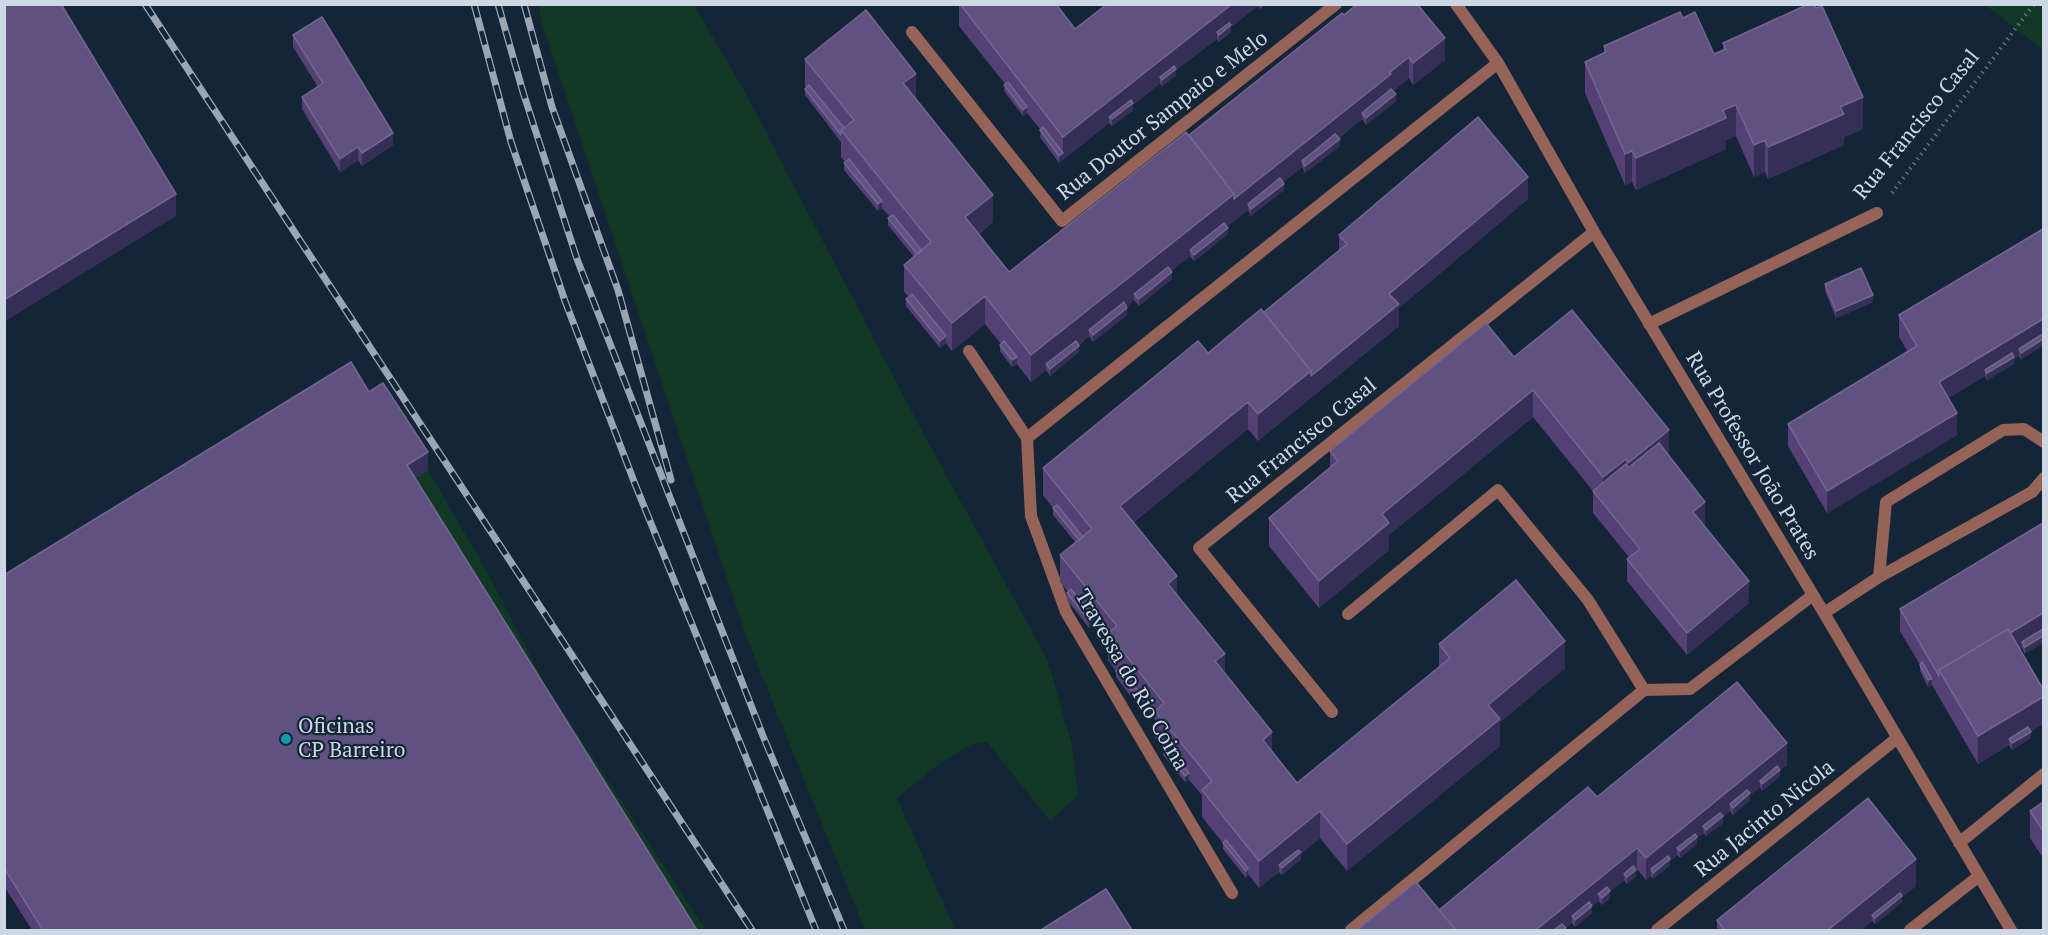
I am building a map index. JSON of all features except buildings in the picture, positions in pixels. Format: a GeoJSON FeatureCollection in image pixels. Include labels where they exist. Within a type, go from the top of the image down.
{"type":"FeatureCollection","features":[{"type":"Feature","properties":{"kind":"street","name":"Rua Doutor Sampaio e Melo"},"geometry":{"type":"LineString","coordinates":[[912,32],[1062,221],[1336,4]]}},
{"type":"Feature","properties":{"kind":"street","name":"Rua Professor João Prates"},"geometry":{"type":"LineString","coordinates":[[1456,4],[1498,63],[1594,232],[1824,613],[1896,739],[2011,930]]}},
{"type":"Feature","properties":{"kind":"street"},"geometry":{"type":"LineString","coordinates":[[969,351],[1027,438],[1498,63]]}},
{"type":"Feature","properties":{"kind":"street","name":"Rua Francisco Casal"},"geometry":{"type":"LineString","coordinates":[[1649,324],[1876,213]]}},
{"type":"Feature","properties":{"kind":"street","name":"Rua Francisco Casal"},"geometry":{"type":"LineString","coordinates":[[1332,712],[1199,548],[1594,232]]}},
{"type":"Feature","properties":{"kind":"street"},"geometry":{"type":"LineString","coordinates":[[1879,577],[1886,502],[2003,430],[2024,429],[2043,442]]}},
{"type":"Feature","properties":{"kind":"street","name":"Travessa do Rio Coina"},"geometry":{"type":"LineString","coordinates":[[1027,438],[1031,516],[1066,612],[1232,893]]}},
{"type":"Feature","properties":{"kind":"street"},"geometry":{"type":"LineString","coordinates":[[1824,613],[1879,577],[2032,492],[2043,478]]}},
{"type":"Feature","properties":{"kind":"street"},"geometry":{"type":"LineString","coordinates":[[1348,614],[1498,490],[1588,600],[1644,690]]}},
{"type":"Feature","properties":{"kind":"street"},"geometry":{"type":"LineString","coordinates":[[1351,930],[1644,690],[1690,689],[1813,595]]}},
{"type":"Feature","properties":{"kind":"street","name":"Rua Jacinto Nicola"},"geometry":{"type":"LineString","coordinates":[[1657,930],[1896,739]]}},
{"type":"Feature","properties":{"kind":"street"},"geometry":{"type":"LineString","coordinates":[[1959,843],[2043,774]]}},
{"type":"Feature","properties":{"kind":"street"},"geometry":{"type":"LineString","coordinates":[[1910,930],[1979,876]]}},
{"type":"Feature","properties":{"kind":"path","name":"Rua Francisco Casal"},"geometry":{"type":"LineString","coordinates":[[1876,213],[1942,131],[2034,4]]}},
{"type":"Feature","properties":{"kind":"green space"},"geometry":{"type":"Polygon","coordinates":[[[538,5],[694,5],[746,94],[922,431],[1048,661],[1072,745],[1078,795],[1050,821],[987,742],[972,744],[935,767],[897,798],[955,930],[865,930],[748,641],[542,23],[538,5]]]}},
{"type":"Feature","properties":{"kind":"green space"},"geometry":{"type":"Polygon","coordinates":[[[1984,5],[2043,5],[2043,50],[1995,12],[1984,5]]]}},
{"type":"Feature","properties":{"kind":"green space"},"geometry":{"type":"Polygon","coordinates":[[[428,470],[485,568],[544,683],[706,930],[686,930],[407,483],[428,470]]]}},
{"type":"Feature","properties":{"kind":"railway"},"geometry":{"type":"LineString","coordinates":[[145,4],[752,930]]}},
{"type":"Feature","properties":{"kind":"railway"},"geometry":{"type":"LineString","coordinates":[[474,4],[511,142],[565,301],[635,484],[816,930]]}},
{"type":"Feature","properties":{"kind":"railway"},"geometry":{"type":"LineString","coordinates":[[498,4],[523,92],[577,259],[763,736],[844,930]]}},
{"type":"Feature","properties":{"kind":"railway"},"geometry":{"type":"LineString","coordinates":[[524,4],[552,107],[618,290],[671,480]]}},
{"type":"Feature","properties":{"kind":"place","name":"Oficinas CP Barreiro"},"geometry":{"type":"Point","coordinates":[286,739]}}]}
